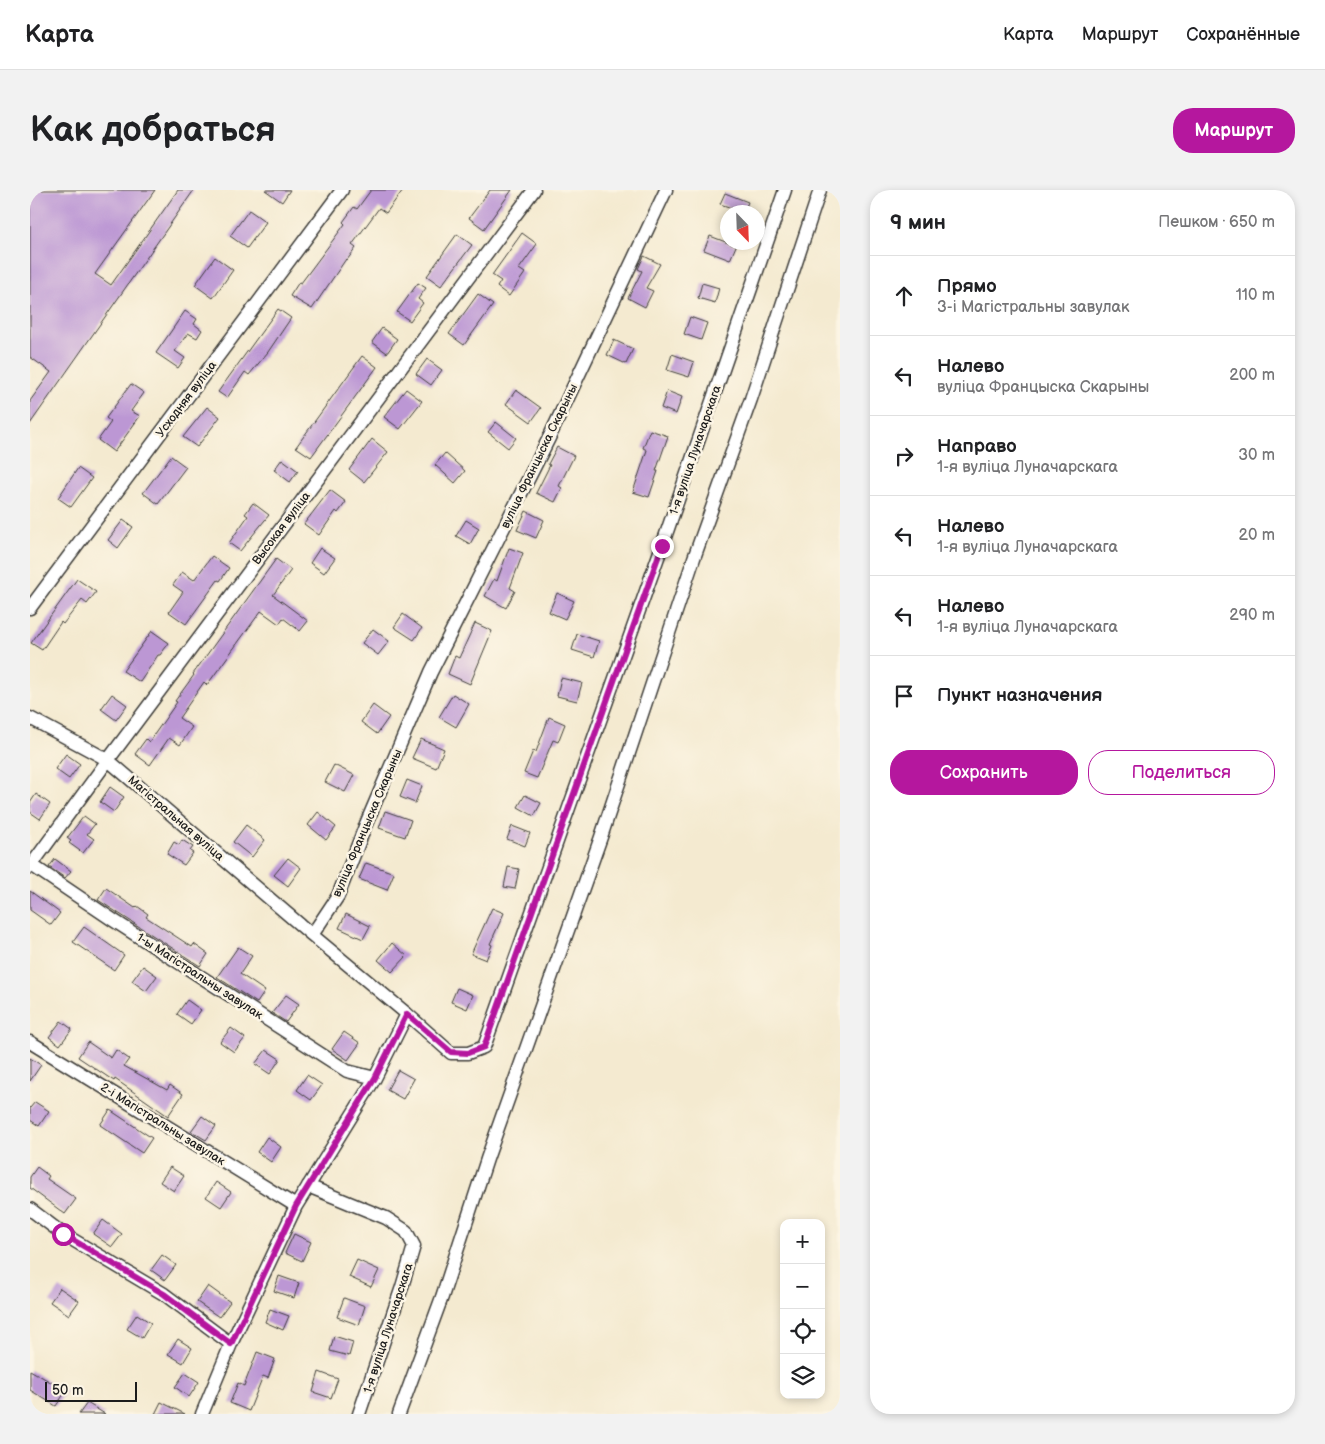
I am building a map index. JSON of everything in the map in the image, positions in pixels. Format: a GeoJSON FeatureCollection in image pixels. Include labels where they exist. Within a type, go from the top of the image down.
{"type":"FeatureCollection","features":[{"type":"Feature","properties":{"kind":"street","name":"Усходняя вуліца"},"geometry":{"type":"LineString","coordinates":[[30,608],[342,190]]}},
{"type":"Feature","properties":{"kind":"street","name":"Высокая вуліца"},"geometry":{"type":"LineString","coordinates":[[31,865],[534,190]]}},
{"type":"Feature","properties":{"kind":"street","name":"вуліца Францыска Скарыны"},"geometry":{"type":"LineString","coordinates":[[312,935],[338,896],[366,824],[431,672],[549,438],[666,190]]}},
{"type":"Feature","properties":{"kind":"street","name":"1-я вуліца Луначарскага"},"geometry":{"type":"LineString","coordinates":[[407,1014],[451,1052],[468,1053],[484,1047],[662,546],[785,190]]}},
{"type":"Feature","properties":{"kind":"street"},"geometry":{"type":"LineString","coordinates":[[399,1414],[442,1296],[487,1159],[601,837],[694,558],[751,399],[820,190]]}},
{"type":"Feature","properties":{"kind":"street","name":"Магістральная вуліца"},"geometry":{"type":"LineString","coordinates":[[30,718],[108,760],[312,935]]}},
{"type":"Feature","properties":{"kind":"street","name":"1-ы Магістральны завулак"},"geometry":{"type":"LineString","coordinates":[[31,865],[347,1071],[375,1078]]}},
{"type":"Feature","properties":{"kind":"street"},"geometry":{"type":"LineString","coordinates":[[202,1414],[231,1344],[296,1206],[375,1078],[407,1014],[312,935]]}},
{"type":"Feature","properties":{"kind":"street","name":"2-і Магістральны завулак"},"geometry":{"type":"LineString","coordinates":[[30,1042],[296,1206]]}},
{"type":"Feature","properties":{"kind":"street","name":"1-я вуліца Луначарскага"},"geometry":{"type":"LineString","coordinates":[[308,1186],[386,1218],[406,1231],[414,1246],[359,1414]]}},
{"type":"Feature","properties":{"kind":"street"},"geometry":{"type":"LineString","coordinates":[[30,1209],[63,1234],[164,1294],[231,1344]]}},
{"type":"Feature","properties":{"kind":"building"},"geometry":{"type":"Polygon","coordinates":[[[30,190],[155,190],[95,274],[111,285],[178,190],[194,190],[30,424],[30,401],[51,372],[30,357],[30,190]]]}},
{"type":"Feature","properties":{"kind":"building"},"geometry":{"type":"Polygon","coordinates":[[[265,190],[290,190],[282,202],[265,190]]]}},
{"type":"Feature","properties":{"kind":"building"},"geometry":{"type":"Polygon","coordinates":[[[371,190],[403,190],[386,213],[379,208],[352,245],[356,248],[346,259],[312,309],[290,296],[345,224],[343,222],[354,207],[357,209],[371,190]]]}},
{"type":"Feature","properties":{"kind":"building"},"geometry":{"type":"Polygon","coordinates":[[[490,190],[512,190],[484,229],[469,218],[490,190]]]}},
{"type":"Feature","properties":{"kind":"building"},"geometry":{"type":"Polygon","coordinates":[[[725,193],[748,202],[747,205],[720,204],[725,193]]]}},
{"type":"Feature","properties":{"kind":"building"},"geometry":{"type":"Polygon","coordinates":[[[249,210],[266,222],[247,248],[230,236],[249,210]]]}},
{"type":"Feature","properties":{"kind":"building"},"geometry":{"type":"Polygon","coordinates":[[[522,233],[537,244],[519,269],[525,273],[509,296],[497,287],[501,281],[492,275],[522,233]]]}},
{"type":"Feature","properties":{"kind":"building"},"geometry":{"type":"Polygon","coordinates":[[[457,234],[472,245],[441,286],[427,276],[457,234]]]}},
{"type":"Feature","properties":{"kind":"building"},"geometry":{"type":"Polygon","coordinates":[[[710,236],[720,240],[720,250],[734,250],[730,260],[704,250],[710,236]]]}},
{"type":"Feature","properties":{"kind":"building"},"geometry":{"type":"Polygon","coordinates":[[[644,256],[660,264],[646,288],[653,291],[645,307],[628,298],[642,271],[638,269],[644,256]]]}},
{"type":"Feature","properties":{"kind":"building"},"geometry":{"type":"Polygon","coordinates":[[[215,257],[233,270],[213,298],[195,285],[215,257]]]}},
{"type":"Feature","properties":{"kind":"building"},"geometry":{"type":"Polygon","coordinates":[[[418,283],[426,288],[418,299],[423,303],[410,321],[397,312],[418,283]]]}},
{"type":"Feature","properties":{"kind":"building"},"geometry":{"type":"Polygon","coordinates":[[[702,283],[719,288],[715,303],[698,298],[702,283]]]}},
{"type":"Feature","properties":{"kind":"building"},"geometry":{"type":"Polygon","coordinates":[[[478,294],[493,305],[464,345],[449,334],[478,294]]]}},
{"type":"Feature","properties":{"kind":"building"},"geometry":{"type":"Polygon","coordinates":[[[278,309],[291,318],[268,352],[249,375],[245,372],[227,398],[218,392],[278,309]]]}},
{"type":"Feature","properties":{"kind":"building"},"geometry":{"type":"Polygon","coordinates":[[[185,311],[197,319],[194,324],[202,330],[197,338],[188,333],[175,351],[185,358],[178,368],[156,353],[185,311]]]}},
{"type":"Feature","properties":{"kind":"building"},"geometry":{"type":"Polygon","coordinates":[[[690,317],[707,323],[701,340],[684,334],[690,317]]]}},
{"type":"Feature","properties":{"kind":"building"},"geometry":{"type":"Polygon","coordinates":[[[382,328],[397,339],[387,353],[372,342],[382,328]]]}},
{"type":"Feature","properties":{"kind":"building"},"geometry":{"type":"Polygon","coordinates":[[[614,340],[633,349],[626,364],[607,355],[614,340]]]}},
{"type":"Feature","properties":{"kind":"building"},"geometry":{"type":"Polygon","coordinates":[[[672,354],[694,362],[689,377],[667,370],[672,354]]]}},
{"type":"Feature","properties":{"kind":"building"},"geometry":{"type":"Polygon","coordinates":[[[362,356],[377,367],[311,457],[296,447],[362,356]]]}},
{"type":"Feature","properties":{"kind":"building"},"geometry":{"type":"Polygon","coordinates":[[[427,359],[442,370],[431,385],[416,374],[427,359]]]}},
{"type":"Feature","properties":{"kind":"building"},"geometry":{"type":"Polygon","coordinates":[[[131,384],[144,393],[131,411],[140,416],[114,452],[98,440],[111,422],[106,418],[131,384]]]}},
{"type":"Feature","properties":{"kind":"building"},"geometry":{"type":"Polygon","coordinates":[[[406,389],[422,401],[400,429],[384,417],[406,389]]]}},
{"type":"Feature","properties":{"kind":"building"},"geometry":{"type":"Polygon","coordinates":[[[516,390],[541,408],[531,422],[506,404],[516,390]]]}},
{"type":"Feature","properties":{"kind":"building"},"geometry":{"type":"Polygon","coordinates":[[[667,391],[682,397],[676,414],[661,408],[667,391]]]}},
{"type":"Feature","properties":{"kind":"building"},"geometry":{"type":"Polygon","coordinates":[[[207,407],[220,417],[197,447],[183,437],[207,407]]]}},
{"type":"Feature","properties":{"kind":"building"},"geometry":{"type":"Polygon","coordinates":[[[496,422],[516,438],[508,448],[488,432],[496,422]]]}},
{"type":"Feature","properties":{"kind":"building"},"geometry":{"type":"Polygon","coordinates":[[[650,430],[668,436],[649,497],[633,492],[647,450],[643,448],[650,430]]]}},
{"type":"Feature","properties":{"kind":"building"},"geometry":{"type":"Polygon","coordinates":[[[372,439],[388,452],[364,482],[349,470],[372,439]]]}},
{"type":"Feature","properties":{"kind":"building"},"geometry":{"type":"Polygon","coordinates":[[[557,447],[574,456],[559,486],[562,488],[555,502],[536,493],[557,447]]]}},
{"type":"Feature","properties":{"kind":"building"},"geometry":{"type":"Polygon","coordinates":[[[445,453],[465,471],[455,483],[435,465],[445,453]]]}},
{"type":"Feature","properties":{"kind":"building"},"geometry":{"type":"Polygon","coordinates":[[[171,456],[186,467],[158,504],[143,493],[171,456]]]}},
{"type":"Feature","properties":{"kind":"building"},"geometry":{"type":"Polygon","coordinates":[[[282,459],[298,471],[290,482],[274,470],[282,459]]]}},
{"type":"Feature","properties":{"kind":"building"},"geometry":{"type":"Polygon","coordinates":[[[78,468],[92,478],[71,507],[58,498],[78,468]]]}},
{"type":"Feature","properties":{"kind":"building"},"geometry":{"type":"Polygon","coordinates":[[[330,490],[346,502],[338,513],[336,511],[319,535],[304,524],[330,490]]]}},
{"type":"Feature","properties":{"kind":"building"},"geometry":{"type":"Polygon","coordinates":[[[253,503],[269,515],[240,551],[229,543],[248,516],[245,514],[253,503]]]}},
{"type":"Feature","properties":{"kind":"building"},"geometry":{"type":"Polygon","coordinates":[[[526,511],[544,520],[536,538],[517,530],[526,511]]]}},
{"type":"Feature","properties":{"kind":"building"},"geometry":{"type":"Polygon","coordinates":[[[123,520],[133,527],[118,548],[108,540],[123,520]]]}},
{"type":"Feature","properties":{"kind":"building"},"geometry":{"type":"Polygon","coordinates":[[[466,520],[479,528],[470,544],[456,536],[466,520]]]}},
{"type":"Feature","properties":{"kind":"building"},"geometry":{"type":"Polygon","coordinates":[[[320,548],[335,558],[324,573],[310,563],[320,548]]]}},
{"type":"Feature","properties":{"kind":"building"},"geometry":{"type":"Polygon","coordinates":[[[509,548],[523,553],[510,588],[515,591],[506,608],[485,596],[494,579],[497,581],[509,548]]]}},
{"type":"Feature","properties":{"kind":"building"},"geometry":{"type":"Polygon","coordinates":[[[212,556],[229,568],[186,624],[169,612],[183,592],[173,585],[182,572],[194,580],[212,556]]]}},
{"type":"Feature","properties":{"kind":"building"},"geometry":{"type":"Polygon","coordinates":[[[276,559],[291,570],[273,595],[308,621],[300,631],[283,618],[279,624],[261,611],[207,685],[204,682],[179,718],[192,727],[180,745],[169,738],[150,765],[135,754],[146,739],[149,742],[177,702],[175,701],[193,674],[276,559]]]}},
{"type":"Feature","properties":{"kind":"building"},"geometry":{"type":"Polygon","coordinates":[[[77,579],[96,592],[87,604],[82,600],[63,624],[61,622],[42,650],[31,643],[77,579]]]}},
{"type":"Feature","properties":{"kind":"building"},"geometry":{"type":"Polygon","coordinates":[[[557,593],[574,601],[565,619],[549,612],[557,593]]]}},
{"type":"Feature","properties":{"kind":"building"},"geometry":{"type":"Polygon","coordinates":[[[403,614],[422,628],[414,640],[394,627],[403,614]]]}},
{"type":"Feature","properties":{"kind":"building"},"geometry":{"type":"Polygon","coordinates":[[[475,623],[492,631],[470,684],[448,674],[455,656],[459,658],[475,623]]]}},
{"type":"Feature","properties":{"kind":"building"},"geometry":{"type":"Polygon","coordinates":[[[373,629],[389,641],[378,655],[362,643],[373,629]]]}},
{"type":"Feature","properties":{"kind":"building"},"geometry":{"type":"Polygon","coordinates":[[[152,631],[169,643],[158,655],[140,682],[123,671],[152,631]]]}},
{"type":"Feature","properties":{"kind":"building"},"geometry":{"type":"Polygon","coordinates":[[[577,634],[599,641],[594,657],[572,650],[577,634]]]}},
{"type":"Feature","properties":{"kind":"building"},"geometry":{"type":"Polygon","coordinates":[[[561,678],[582,683],[577,701],[557,696],[561,678]]]}},
{"type":"Feature","properties":{"kind":"building"},"geometry":{"type":"Polygon","coordinates":[[[112,694],[127,705],[116,720],[101,709],[112,694]]]}},
{"type":"Feature","properties":{"kind":"building"},"geometry":{"type":"Polygon","coordinates":[[[453,694],[469,704],[456,727],[439,717],[453,694]]]}},
{"type":"Feature","properties":{"kind":"building"},"geometry":{"type":"Polygon","coordinates":[[[373,705],[389,717],[377,734],[361,722],[373,705]]]}},
{"type":"Feature","properties":{"kind":"building"},"geometry":{"type":"Polygon","coordinates":[[[549,717],[565,724],[558,742],[553,740],[537,778],[524,773],[533,751],[536,752],[549,717]]]}},
{"type":"Feature","properties":{"kind":"building"},"geometry":{"type":"Polygon","coordinates":[[[421,739],[444,749],[436,768],[412,758],[421,739]]]}},
{"type":"Feature","properties":{"kind":"building"},"geometry":{"type":"Polygon","coordinates":[[[66,754],[80,764],[69,779],[55,769],[66,754]]]}},
{"type":"Feature","properties":{"kind":"building"},"geometry":{"type":"Polygon","coordinates":[[[334,765],[354,775],[345,792],[325,782],[334,765]]]}},
{"type":"Feature","properties":{"kind":"building"},"geometry":{"type":"Polygon","coordinates":[[[407,780],[422,786],[415,803],[400,797],[407,780]]]}},
{"type":"Feature","properties":{"kind":"building"},"geometry":{"type":"Polygon","coordinates":[[[110,787],[124,797],[114,812],[100,802],[110,787]]]}},
{"type":"Feature","properties":{"kind":"building"},"geometry":{"type":"Polygon","coordinates":[[[36,794],[50,804],[40,819],[30,812],[30,803],[36,794]]]}},
{"type":"Feature","properties":{"kind":"building"},"geometry":{"type":"Polygon","coordinates":[[[525,795],[541,803],[534,816],[518,807],[525,795]]]}},
{"type":"Feature","properties":{"kind":"building"},"geometry":{"type":"Polygon","coordinates":[[[385,811],[411,820],[405,837],[379,828],[385,811]]]}},
{"type":"Feature","properties":{"kind":"building"},"geometry":{"type":"Polygon","coordinates":[[[318,812],[336,827],[326,840],[308,825],[318,812]]]}},
{"type":"Feature","properties":{"kind":"building"},"geometry":{"type":"Polygon","coordinates":[[[84,816],[95,824],[87,834],[94,839],[83,853],[69,843],[71,841],[67,838],[84,816]]]}},
{"type":"Feature","properties":{"kind":"building"},"geometry":{"type":"Polygon","coordinates":[[[246,825],[265,840],[252,857],[233,842],[246,825]]]}},
{"type":"Feature","properties":{"kind":"building"},"geometry":{"type":"Polygon","coordinates":[[[512,826],[530,833],[525,846],[507,839],[512,826]]]}},
{"type":"Feature","properties":{"kind":"building"},"geometry":{"type":"Polygon","coordinates":[[[182,840],[193,847],[190,851],[193,853],[184,865],[167,854],[174,842],[179,845],[182,840]]]}},
{"type":"Feature","properties":{"kind":"building"},"geometry":{"type":"Polygon","coordinates":[[[288,858],[301,868],[288,886],[274,875],[288,858]]]}},
{"type":"Feature","properties":{"kind":"building"},"geometry":{"type":"Polygon","coordinates":[[[55,859],[71,871],[65,878],[49,867],[55,859]]]}},
{"type":"Feature","properties":{"kind":"building"},"geometry":{"type":"Polygon","coordinates":[[[366,863],[394,873],[387,890],[359,879],[366,863]]]}},
{"type":"Feature","properties":{"kind":"building"},"geometry":{"type":"Polygon","coordinates":[[[508,867],[519,869],[515,889],[504,887],[508,867]]]}},
{"type":"Feature","properties":{"kind":"building"},"geometry":{"type":"Polygon","coordinates":[[[106,888],[135,908],[137,906],[148,914],[146,917],[192,947],[194,944],[208,954],[200,966],[98,900],[106,888]]]}},
{"type":"Feature","properties":{"kind":"building"},"geometry":{"type":"Polygon","coordinates":[[[30,891],[60,913],[51,925],[30,910],[30,891]]]}},
{"type":"Feature","properties":{"kind":"building"},"geometry":{"type":"Polygon","coordinates":[[[492,908],[504,913],[490,944],[492,945],[486,960],[471,954],[492,908]]]}},
{"type":"Feature","properties":{"kind":"building"},"geometry":{"type":"Polygon","coordinates":[[[346,914],[370,926],[363,939],[339,928],[346,914]]]}},
{"type":"Feature","properties":{"kind":"building"},"geometry":{"type":"Polygon","coordinates":[[[84,927],[124,955],[114,970],[73,942],[84,927]]]}},
{"type":"Feature","properties":{"kind":"building"},"geometry":{"type":"Polygon","coordinates":[[[392,943],[407,956],[392,972],[378,960],[392,943]]]}},
{"type":"Feature","properties":{"kind":"building"},"geometry":{"type":"Polygon","coordinates":[[[238,947],[252,956],[240,974],[265,991],[257,1003],[217,977],[238,947]]]}},
{"type":"Feature","properties":{"kind":"building"},"geometry":{"type":"Polygon","coordinates":[[[143,966],[157,976],[146,991],[132,981],[143,966]]]}},
{"type":"Feature","properties":{"kind":"building"},"geometry":{"type":"Polygon","coordinates":[[[457,988],[473,995],[467,1009],[451,1002],[457,988]]]}},
{"type":"Feature","properties":{"kind":"building"},"geometry":{"type":"Polygon","coordinates":[[[286,995],[299,1004],[286,1022],[272,1013],[286,995]]]}},
{"type":"Feature","properties":{"kind":"building"},"geometry":{"type":"Polygon","coordinates":[[[187,1000],[201,1010],[191,1024],[177,1014],[187,1000]]]}},
{"type":"Feature","properties":{"kind":"building"},"geometry":{"type":"Polygon","coordinates":[[[61,1021],[72,1029],[60,1045],[49,1037],[61,1021]]]}},
{"type":"Feature","properties":{"kind":"building"},"geometry":{"type":"Polygon","coordinates":[[[231,1028],[245,1038],[234,1052],[220,1042],[231,1028]]]}},
{"type":"Feature","properties":{"kind":"building"},"geometry":{"type":"Polygon","coordinates":[[[344,1032],[360,1043],[348,1060],[332,1049],[344,1032]]]}},
{"type":"Feature","properties":{"kind":"building"},"geometry":{"type":"Polygon","coordinates":[[[88,1042],[111,1058],[116,1050],[129,1059],[124,1066],[167,1090],[170,1085],[183,1094],[168,1116],[115,1079],[114,1081],[78,1057],[88,1042]]]}},
{"type":"Feature","properties":{"kind":"building"},"geometry":{"type":"Polygon","coordinates":[[[266,1050],[280,1059],[270,1074],[255,1064],[266,1050]]]}},
{"type":"Feature","properties":{"kind":"building"},"geometry":{"type":"Polygon","coordinates":[[[30,1058],[41,1065],[30,1081],[30,1058]]]}},
{"type":"Feature","properties":{"kind":"building"},"geometry":{"type":"Polygon","coordinates":[[[398,1070],[414,1079],[403,1099],[387,1090],[398,1070]]]}},
{"type":"Feature","properties":{"kind":"building"},"geometry":{"type":"Polygon","coordinates":[[[307,1075],[322,1085],[311,1100],[297,1090],[307,1075]]]}},
{"type":"Feature","properties":{"kind":"building"},"geometry":{"type":"Polygon","coordinates":[[[35,1102],[49,1111],[39,1126],[30,1120],[30,1108],[35,1102]]]}},
{"type":"Feature","properties":{"kind":"building"},"geometry":{"type":"Polygon","coordinates":[[[110,1110],[152,1138],[142,1153],[100,1125],[110,1110]]]}},
{"type":"Feature","properties":{"kind":"building"},"geometry":{"type":"Polygon","coordinates":[[[202,1116],[216,1126],[206,1140],[191,1131],[202,1116]]]}},
{"type":"Feature","properties":{"kind":"building"},"geometry":{"type":"Polygon","coordinates":[[[267,1137],[281,1147],[271,1162],[257,1152],[267,1137]]]}},
{"type":"Feature","properties":{"kind":"building"},"geometry":{"type":"Polygon","coordinates":[[[37,1167],[49,1176],[47,1179],[76,1199],[65,1214],[30,1188],[30,1177],[37,1167]]]}},
{"type":"Feature","properties":{"kind":"building"},"geometry":{"type":"Polygon","coordinates":[[[170,1167],[184,1176],[174,1191],[160,1182],[170,1167]]]}},
{"type":"Feature","properties":{"kind":"building"},"geometry":{"type":"Polygon","coordinates":[[[216,1182],[231,1192],[221,1207],[206,1197],[216,1182]]]}},
{"type":"Feature","properties":{"kind":"building"},"geometry":{"type":"Polygon","coordinates":[[[103,1220],[122,1234],[112,1247],[93,1234],[103,1220]]]}},
{"type":"Feature","properties":{"kind":"building"},"geometry":{"type":"Polygon","coordinates":[[[294,1234],[311,1242],[302,1261],[285,1253],[294,1234]]]}},
{"type":"Feature","properties":{"kind":"building"},"geometry":{"type":"Polygon","coordinates":[[[162,1255],[176,1265],[165,1280],[151,1270],[162,1255]]]}},
{"type":"Feature","properties":{"kind":"building"},"geometry":{"type":"Polygon","coordinates":[[[357,1260],[379,1270],[371,1287],[349,1277],[357,1260]]]}},
{"type":"Feature","properties":{"kind":"building"},"geometry":{"type":"Polygon","coordinates":[[[279,1276],[299,1283],[294,1298],[274,1291],[279,1276]]]}},
{"type":"Feature","properties":{"kind":"building"},"geometry":{"type":"Polygon","coordinates":[[[208,1286],[230,1302],[219,1317],[197,1302],[208,1286]]]}},
{"type":"Feature","properties":{"kind":"building"},"geometry":{"type":"Polygon","coordinates":[[[60,1288],[79,1301],[69,1315],[50,1302],[60,1288]]]}},
{"type":"Feature","properties":{"kind":"building"},"geometry":{"type":"Polygon","coordinates":[[[344,1298],[365,1306],[359,1325],[337,1317],[344,1298]]]}},
{"type":"Feature","properties":{"kind":"building"},"geometry":{"type":"Polygon","coordinates":[[[270,1309],[289,1316],[283,1330],[265,1322],[270,1309]]]}},
{"type":"Feature","properties":{"kind":"building"},"geometry":{"type":"Polygon","coordinates":[[[137,1314],[151,1323],[142,1338],[127,1329],[137,1314]]]}},
{"type":"Feature","properties":{"kind":"building"},"geometry":{"type":"Polygon","coordinates":[[[334,1336],[353,1342],[349,1356],[330,1351],[334,1336]]]}},
{"type":"Feature","properties":{"kind":"building"},"geometry":{"type":"Polygon","coordinates":[[[178,1339],[192,1348],[183,1363],[168,1354],[178,1339]]]}},
{"type":"Feature","properties":{"kind":"building"},"geometry":{"type":"Polygon","coordinates":[[[257,1352],[275,1359],[268,1378],[263,1376],[249,1411],[230,1403],[238,1383],[244,1386],[257,1352]]]}},
{"type":"Feature","properties":{"kind":"building"},"geometry":{"type":"Polygon","coordinates":[[[30,1370],[66,1391],[56,1406],[30,1390],[30,1370]]]}},
{"type":"Feature","properties":{"kind":"building"},"geometry":{"type":"Polygon","coordinates":[[[319,1372],[338,1379],[331,1398],[313,1392],[319,1372]]]}},
{"type":"Feature","properties":{"kind":"building"},"geometry":{"type":"Polygon","coordinates":[[[185,1373],[199,1382],[189,1397],[175,1387],[185,1373]]]}},
{"type":"Feature","properties":{"kind":"building"},"geometry":{"type":"Polygon","coordinates":[[[161,1402],[185,1414],[155,1414],[161,1402]]]}},
{"type":"Feature","properties":{"kind":"building"},"geometry":{"type":"Polygon","coordinates":[[[87,1403],[105,1414],[79,1414],[87,1403]]]}},
{"type":"Feature","properties":{"kind":"route"},"geometry":{"type":"LineString","coordinates":[[63,1234],[164,1294],[231,1344],[296,1206],[375,1078],[407,1014],[451,1052],[468,1053],[484,1047],[662,546]]}}]}
